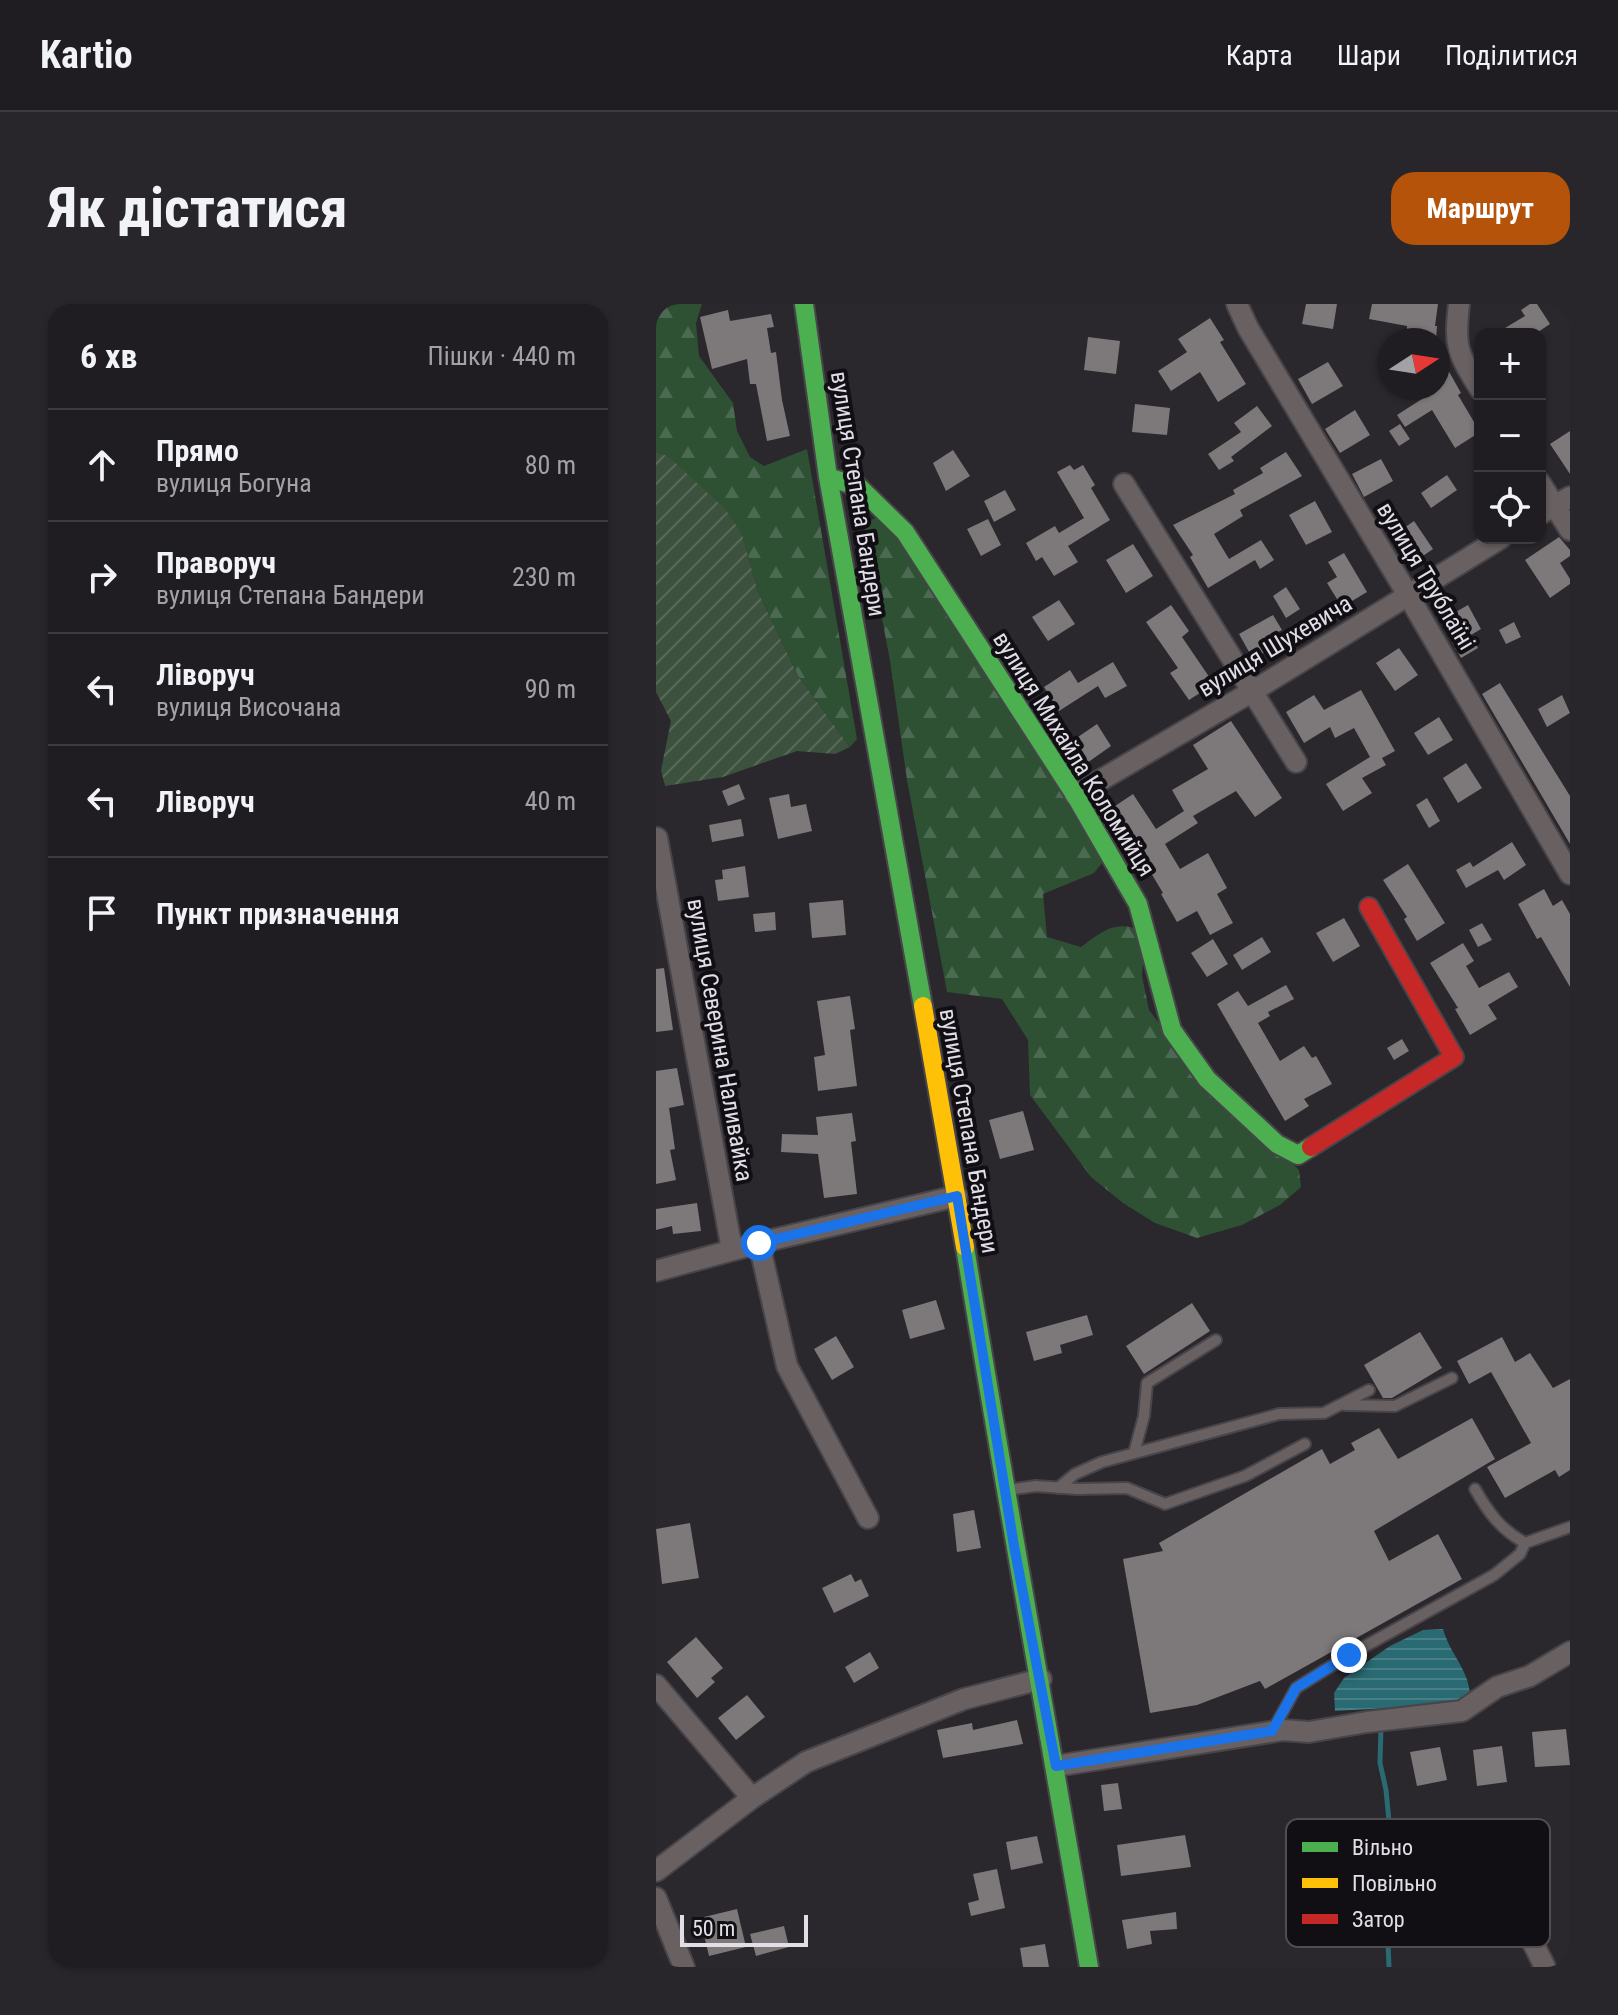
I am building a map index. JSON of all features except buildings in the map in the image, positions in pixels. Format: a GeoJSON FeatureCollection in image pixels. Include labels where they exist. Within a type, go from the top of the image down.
{"type":"FeatureCollection","features":[{"type":"Feature","properties":{"kind":"main road","name":"вулиця Степана Бандери"},"geometry":{"type":"LineString","coordinates":[[804,304],[828,477],[957,1196],[1089,1967]]}},
{"type":"Feature","properties":{"kind":"main road","name":"вулиця Михайла Коломийця"},"geometry":{"type":"LineString","coordinates":[[828,477],[859,487],[905,532],[1075,795],[1138,904],[1172,1030],[1207,1079],[1277,1144],[1298,1155],[1454,1057],[1369,907]]}},
{"type":"Feature","properties":{"kind":"street","name":"вулиця Трублаїні"},"geometry":{"type":"LineString","coordinates":[[1237,304],[1248,328],[1570,874]]}},
{"type":"Feature","properties":{"kind":"street"},"geometry":{"type":"LineString","coordinates":[[1459,304],[1455,340],[1460,357],[1474,379]]}},
{"type":"Feature","properties":{"kind":"street"},"geometry":{"type":"LineString","coordinates":[[1124,484],[1296,762]]}},
{"type":"Feature","properties":{"kind":"street"},"geometry":{"type":"LineString","coordinates":[[1555,505],[1570,530]]}},
{"type":"Feature","properties":{"kind":"street","name":"вулиця Шухевича"},"geometry":{"type":"LineString","coordinates":[[1075,795],[1253,691],[1491,544]]}},
{"type":"Feature","properties":{"kind":"street","name":"вулиця Северина Наливайка"},"geometry":{"type":"LineString","coordinates":[[657,838],[732,1250]]}},
{"type":"Feature","properties":{"kind":"street"},"geometry":{"type":"LineString","coordinates":[[656,1271],[957,1196]]}},
{"type":"Feature","properties":{"kind":"street"},"geometry":{"type":"LineString","coordinates":[[759,1243],[787,1366],[868,1518]]}},
{"type":"Feature","properties":{"kind":"street"},"geometry":{"type":"LineString","coordinates":[[1056,1766],[1272,1731],[1309,1732],[1462,1711],[1497,1687],[1530,1676],[1570,1652]]}},
{"type":"Feature","properties":{"kind":"street"},"geometry":{"type":"LineString","coordinates":[[656,1871],[752,1798],[806,1762],[964,1699],[1041,1679]]}},
{"type":"Feature","properties":{"kind":"street"},"geometry":{"type":"LineString","coordinates":[[656,1685],[752,1798]]}},
{"type":"Feature","properties":{"kind":"street"},"geometry":{"type":"LineString","coordinates":[[656,1898],[684,1967]]}},
{"type":"Feature","properties":{"kind":"street"},"geometry":{"type":"LineString","coordinates":[[1535,1947],[1545,1967]]}},
{"type":"Feature","properties":{"kind":"lane"},"geometry":{"type":"LineString","coordinates":[[1134,1453],[1144,1416],[1147,1383],[1216,1340]]}},
{"type":"Feature","properties":{"kind":"lane"},"geometry":{"type":"LineString","coordinates":[[1341,1405],[1395,1406],[1452,1378]]}},
{"type":"Feature","properties":{"kind":"lane"},"geometry":{"type":"LineString","coordinates":[[1058,1488],[1075,1474],[1134,1453],[1279,1414],[1324,1413],[1369,1390]]}},
{"type":"Feature","properties":{"kind":"lane"},"geometry":{"type":"LineString","coordinates":[[1005,1490],[1036,1486],[1127,1488],[1165,1504],[1245,1476],[1305,1444]]}},
{"type":"Feature","properties":{"kind":"lane"},"geometry":{"type":"LineString","coordinates":[[1475,1489],[1506,1532],[1525,1543],[1555,1535],[1570,1527]]}},
{"type":"Feature","properties":{"kind":"lane"},"geometry":{"type":"LineString","coordinates":[[1272,1731],[1296,1688],[1494,1575],[1520,1554],[1525,1543]]}},
{"type":"Feature","properties":{"kind":"green space"},"geometry":{"type":"Polygon","coordinates":[[[656,304],[702,304],[696,323],[699,356],[733,403],[737,431],[750,457],[764,466],[807,449],[857,739],[850,747],[798,676],[758,592],[742,534],[668,456],[656,452],[656,304]]]}},
{"type":"Feature","properties":{"kind":"green space"},"geometry":{"type":"Polygon","coordinates":[[[656,452],[668,456],[725,509],[742,534],[758,592],[798,676],[850,747],[835,754],[797,751],[723,777],[665,786],[661,770],[671,721],[656,692],[656,452]]]}},
{"type":"Feature","properties":{"kind":"green space"},"geometry":{"type":"Polygon","coordinates":[[[886,515],[1106,858],[1094,873],[1043,894],[1047,937],[1081,947],[1097,935],[1118,926],[1145,931],[1142,976],[1149,1010],[1199,1075],[1299,1170],[1301,1187],[1280,1205],[1242,1225],[1197,1238],[1155,1223],[1123,1203],[1091,1177],[1030,1095],[1028,1040],[1002,999],[947,992],[907,780],[890,661],[864,522],[886,515]]]}},
{"type":"Feature","properties":{"kind":"water"},"geometry":{"type":"Polygon","coordinates":[[[1443,1629],[1470,1693],[1458,1704],[1335,1711],[1334,1693],[1344,1678],[1390,1646],[1423,1630],[1443,1629]]]}},
{"type":"Feature","properties":{"kind":"waterway"},"geometry":{"type":"LineString","coordinates":[[1381,1727],[1380,1763],[1389,1819]]}},
{"type":"Feature","properties":{"kind":"waterway"},"geometry":{"type":"LineString","coordinates":[[1388,1947],[1389,1967]]}},
{"type":"Feature","properties":{"kind":"traffic: fast"},"geometry":{"type":"LineString","coordinates":[[804,304],[828,477],[923,1006]]}},
{"type":"Feature","properties":{"kind":"traffic: fast"},"geometry":{"type":"LineString","coordinates":[[828,477],[859,487],[905,532],[1075,795],[1138,904],[1172,1030],[1207,1079],[1277,1144],[1298,1155],[1311,1147]]}},
{"type":"Feature","properties":{"kind":"traffic: fast"},"geometry":{"type":"LineString","coordinates":[[965,1247],[1089,1967]]}},
{"type":"Feature","properties":{"kind":"traffic: slow"},"geometry":{"type":"LineString","coordinates":[[923,1006],[965,1247]]}},
{"type":"Feature","properties":{"kind":"traffic: jam"},"geometry":{"type":"LineString","coordinates":[[1311,1147],[1454,1057],[1369,907]]}},
{"type":"Feature","properties":{"kind":"route"},"geometry":{"type":"LineString","coordinates":[[759,1243],[957,1196],[1014,1546],[1056,1766],[1272,1731],[1296,1688],[1349,1655]]}}]}
